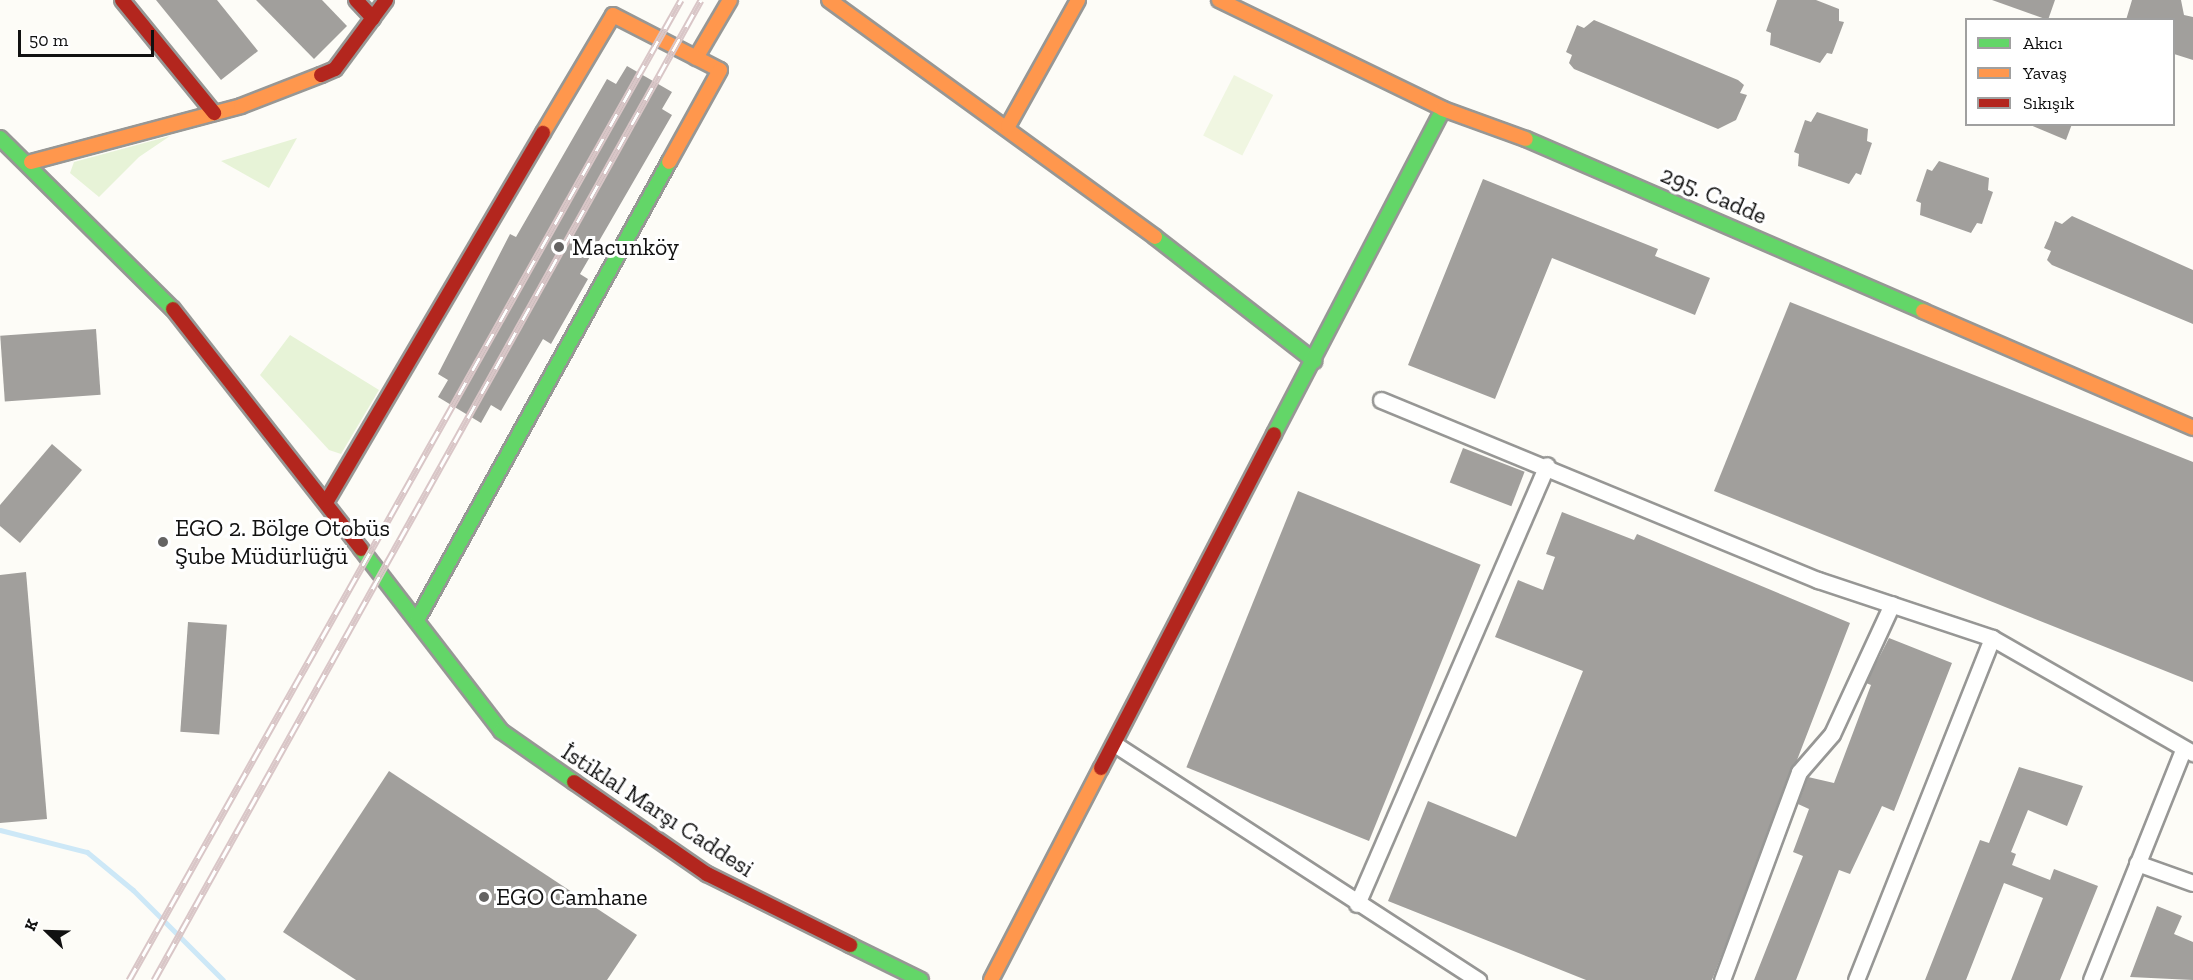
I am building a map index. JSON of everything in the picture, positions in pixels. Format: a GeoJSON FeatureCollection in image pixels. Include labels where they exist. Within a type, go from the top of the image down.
{"type":"FeatureCollection","features":[{"type":"Feature","properties":{"kind":"street"},"geometry":{"type":"LineString","coordinates":[[122,0],[214,113]]}},
{"type":"Feature","properties":{"kind":"street"},"geometry":{"type":"LineString","coordinates":[[356,0],[373,18]]}},
{"type":"Feature","properties":{"kind":"street"},"geometry":{"type":"LineString","coordinates":[[31,162],[214,113],[335,69],[386,0]]}},
{"type":"Feature","properties":{"kind":"street"},"geometry":{"type":"LineString","coordinates":[[696,58],[730,0]]}},
{"type":"Feature","properties":{"kind":"street"},"geometry":{"type":"LineString","coordinates":[[829,0],[1008,126],[1227,289],[1314,361]]}},
{"type":"Feature","properties":{"kind":"street"},"geometry":{"type":"LineString","coordinates":[[1008,126],[1078,0]]}},
{"type":"Feature","properties":{"kind":"street","name":"295. Cadde"},"geometry":{"type":"LineString","coordinates":[[1219,0],[1443,109],[1528,140],[2193,428]]}},
{"type":"Feature","properties":{"kind":"street"},"geometry":{"type":"LineString","coordinates":[[327,501],[613,15],[720,70],[417,620]]}},
{"type":"Feature","properties":{"kind":"street"},"geometry":{"type":"LineString","coordinates":[[992,980],[1116,745],[1443,109]]}},
{"type":"Feature","properties":{"kind":"street","name":"İstiklal Marşı Caddesi"},"geometry":{"type":"LineString","coordinates":[[0,138],[31,162],[185,322],[327,501],[417,620],[521,748],[707,874],[921,980]]}},
{"type":"Feature","properties":{"kind":"street"},"geometry":{"type":"LineString","coordinates":[[1382,400],[1547,465],[1818,580],[1992,638],[2188,751],[2137,863],[2091,980]]}},
{"type":"Feature","properties":{"kind":"street"},"geometry":{"type":"LineString","coordinates":[[1357,904],[1547,465]]}},
{"type":"Feature","properties":{"kind":"street"},"geometry":{"type":"LineString","coordinates":[[1722,980],[1799,772],[1832,734],[1892,604]]}},
{"type":"Feature","properties":{"kind":"street"},"geometry":{"type":"LineString","coordinates":[[1856,980],[1992,638]]}},
{"type":"Feature","properties":{"kind":"street"},"geometry":{"type":"LineString","coordinates":[[1116,745],[1357,904],[1478,980]]}},
{"type":"Feature","properties":{"kind":"street"},"geometry":{"type":"LineString","coordinates":[[2137,863],[2193,883]]}},
{"type":"Feature","properties":{"kind":"green space"},"geometry":{"type":"Polygon","coordinates":[[[1234,75],[1273,95],[1242,156],[1203,136],[1234,75]]]}},
{"type":"Feature","properties":{"kind":"green space"},"geometry":{"type":"Polygon","coordinates":[[[170,136],[139,157],[99,197],[70,173],[74,162],[170,136]]]}},
{"type":"Feature","properties":{"kind":"green space"},"geometry":{"type":"Polygon","coordinates":[[[297,138],[269,188],[221,161],[297,138]]]}},
{"type":"Feature","properties":{"kind":"green space"},"geometry":{"type":"Polygon","coordinates":[[[290,335],[379,390],[341,454],[329,450],[260,375],[290,335]]]}},
{"type":"Feature","properties":{"kind":"building"},"geometry":{"type":"Polygon","coordinates":[[[156,0],[217,0],[258,51],[221,80],[156,0]]]}},
{"type":"Feature","properties":{"kind":"building"},"geometry":{"type":"Polygon","coordinates":[[[256,0],[322,0],[347,26],[314,59],[256,0]]]}},
{"type":"Feature","properties":{"kind":"building"},"geometry":{"type":"Polygon","coordinates":[[[1777,0],[1816,0],[1839,9],[1839,21],[1844,22],[1832,54],[1827,53],[1820,63],[1770,45],[1771,33],[1766,31],[1777,0]]]}},
{"type":"Feature","properties":{"kind":"building"},"geometry":{"type":"Polygon","coordinates":[[[1992,0],[2055,0],[2049,18],[2042,18],[1992,0]]]}},
{"type":"Feature","properties":{"kind":"building"},"geometry":{"type":"Polygon","coordinates":[[[2132,0],[2181,0],[2184,15],[2193,17],[2193,60],[2175,54],[2175,18],[2127,18],[2132,0]]]}},
{"type":"Feature","properties":{"kind":"building"},"geometry":{"type":"Polygon","coordinates":[[[1594,20],[1738,80],[1744,85],[1740,93],[1747,95],[1736,120],[1718,129],[1574,69],[1569,63],[1572,55],[1566,52],[1577,25],[1584,28],[1594,20]]]}},
{"type":"Feature","properties":{"kind":"building"},"geometry":{"type":"Polygon","coordinates":[[[627,66],[672,92],[662,109],[672,115],[580,274],[588,279],[551,344],[543,339],[501,411],[491,405],[481,423],[438,397],[448,380],[438,374],[510,234],[516,237],[607,79],[616,84],[627,66]]]}},
{"type":"Feature","properties":{"kind":"building"},"geometry":{"type":"Polygon","coordinates":[[[1817,112],[1868,129],[1867,141],[1872,143],[1861,175],[1856,173],[1849,184],[1798,166],[1799,154],[1794,152],[1805,120],[1811,122],[1817,112]]]}},
{"type":"Feature","properties":{"kind":"building"},"geometry":{"type":"Polygon","coordinates":[[[2033,126],[2071,126],[2066,140],[2033,126]]]}},
{"type":"Feature","properties":{"kind":"building"},"geometry":{"type":"Polygon","coordinates":[[[1939,161],[1989,178],[1988,190],[1993,192],[1982,224],[1977,223],[1971,233],[1920,215],[1921,203],[1916,201],[1927,169],[1932,171],[1939,161]]]}},
{"type":"Feature","properties":{"kind":"building"},"geometry":{"type":"Polygon","coordinates":[[[1483,179],[1658,249],[1655,256],[1710,278],[1695,315],[1552,258],[1495,399],[1408,365],[1483,179]]]}},
{"type":"Feature","properties":{"kind":"building"},"geometry":{"type":"Polygon","coordinates":[[[2072,216],[2193,270],[2193,324],[2052,265],[2047,260],[2051,251],[2044,248],[2055,221],[2062,224],[2072,216]]]}},
{"type":"Feature","properties":{"kind":"building"},"geometry":{"type":"Polygon","coordinates":[[[1790,302],[2193,462],[2193,682],[1714,491],[1790,302]]]}},
{"type":"Feature","properties":{"kind":"building"},"geometry":{"type":"Polygon","coordinates":[[[96,329],[101,395],[5,402],[0,336],[96,329]]]}},
{"type":"Feature","properties":{"kind":"building"},"geometry":{"type":"Polygon","coordinates":[[[52,444],[82,470],[20,543],[0,526],[0,505],[52,444]]]}},
{"type":"Feature","properties":{"kind":"building"},"geometry":{"type":"Polygon","coordinates":[[[1463,448],[1525,472],[1511,506],[1450,483],[1463,448]]]}},
{"type":"Feature","properties":{"kind":"building"},"geometry":{"type":"Polygon","coordinates":[[[1298,491],[1481,565],[1369,841],[1186,767],[1298,491]]]}},
{"type":"Feature","properties":{"kind":"building"},"geometry":{"type":"Polygon","coordinates":[[[1562,512],[1634,540],[1637,534],[1850,623],[1712,980],[1586,980],[1388,901],[1428,801],[1516,837],[1583,671],[1495,637],[1518,580],[1543,590],[1555,557],[1546,554],[1562,512]]]}},
{"type":"Feature","properties":{"kind":"building"},"geometry":{"type":"Polygon","coordinates":[[[26,572],[47,819],[0,823],[0,575],[26,572]]]}},
{"type":"Feature","properties":{"kind":"building"},"geometry":{"type":"Polygon","coordinates":[[[188,622],[227,625],[219,734],[180,732],[188,622]]]}},
{"type":"Feature","properties":{"kind":"building"},"geometry":{"type":"Polygon","coordinates":[[[1889,638],[1952,663],[1894,811],[1882,806],[1850,874],[1839,870],[1796,980],[1754,980],[1803,856],[1793,852],[1809,809],[1798,804],[1808,777],[1834,783],[1871,685],[1866,683],[1889,638]]]}},
{"type":"Feature","properties":{"kind":"building"},"geometry":{"type":"Polygon","coordinates":[[[2019,767],[2083,786],[2067,826],[2028,810],[2011,852],[2016,854],[2012,865],[2050,880],[2054,869],[2098,886],[2060,980],[2011,980],[2043,898],[2004,883],[1966,980],[1925,980],[1980,840],[1989,843],[2019,767]]]}},
{"type":"Feature","properties":{"kind":"building","name":"EGO Camhane"},"geometry":{"type":"Polygon","coordinates":[[[389,771],[637,935],[607,980],[356,980],[283,932],[389,771]]]}},
{"type":"Feature","properties":{"kind":"building"},"geometry":{"type":"Polygon","coordinates":[[[2157,906],[2182,916],[2174,934],[2193,942],[2193,980],[2130,977],[2157,906]]]}},
{"type":"Feature","properties":{"kind":"waterway"},"geometry":{"type":"LineString","coordinates":[[0,830],[87,852],[133,890],[223,980]]}},
{"type":"Feature","properties":{"kind":"railway"},"geometry":{"type":"LineString","coordinates":[[129,980],[681,0]]}},
{"type":"Feature","properties":{"kind":"railway"},"geometry":{"type":"LineString","coordinates":[[154,980],[701,0]]}},
{"type":"Feature","properties":{"kind":"traffic: fast"},"geometry":{"type":"LineString","coordinates":[[1274,434],[1443,109]]}},
{"type":"Feature","properties":{"kind":"traffic: fast"},"geometry":{"type":"LineString","coordinates":[[0,138],[173,309]]}},
{"type":"Feature","properties":{"kind":"traffic: fast"},"geometry":{"type":"LineString","coordinates":[[1526,139],[1923,311]]}},
{"type":"Feature","properties":{"kind":"traffic: fast"},"geometry":{"type":"LineString","coordinates":[[417,620],[669,162]]}},
{"type":"Feature","properties":{"kind":"traffic: fast"},"geometry":{"type":"LineString","coordinates":[[1155,237],[1314,361]]}},
{"type":"Feature","properties":{"kind":"traffic: fast"},"geometry":{"type":"LineString","coordinates":[[361,549],[501,731],[574,782]]}},
{"type":"Feature","properties":{"kind":"traffic: fast"},"geometry":{"type":"LineString","coordinates":[[850,945],[921,980]]}},
{"type":"Feature","properties":{"kind":"traffic: slow"},"geometry":{"type":"LineString","coordinates":[[696,58],[730,0]]}},
{"type":"Feature","properties":{"kind":"traffic: slow"},"geometry":{"type":"LineString","coordinates":[[829,0],[1155,237]]}},
{"type":"Feature","properties":{"kind":"traffic: slow"},"geometry":{"type":"LineString","coordinates":[[1008,126],[1078,0]]}},
{"type":"Feature","properties":{"kind":"traffic: slow"},"geometry":{"type":"LineString","coordinates":[[1219,0],[1443,109],[1526,139]]}},
{"type":"Feature","properties":{"kind":"traffic: slow"},"geometry":{"type":"LineString","coordinates":[[543,133],[613,15],[720,70],[669,162]]}},
{"type":"Feature","properties":{"kind":"traffic: slow"},"geometry":{"type":"LineString","coordinates":[[31,162],[241,106],[321,75]]}},
{"type":"Feature","properties":{"kind":"traffic: slow"},"geometry":{"type":"LineString","coordinates":[[1923,311],[2193,428]]}},
{"type":"Feature","properties":{"kind":"traffic: slow"},"geometry":{"type":"LineString","coordinates":[[991,980],[1101,768]]}},
{"type":"Feature","properties":{"kind":"traffic: jam"},"geometry":{"type":"LineString","coordinates":[[122,0],[214,113]]}},
{"type":"Feature","properties":{"kind":"traffic: jam"},"geometry":{"type":"LineString","coordinates":[[356,0],[373,18]]}},
{"type":"Feature","properties":{"kind":"traffic: jam"},"geometry":{"type":"LineString","coordinates":[[321,75],[335,69],[386,0]]}},
{"type":"Feature","properties":{"kind":"traffic: jam"},"geometry":{"type":"LineString","coordinates":[[327,501],[543,133]]}},
{"type":"Feature","properties":{"kind":"traffic: jam"},"geometry":{"type":"LineString","coordinates":[[173,309],[361,549]]}},
{"type":"Feature","properties":{"kind":"traffic: jam"},"geometry":{"type":"LineString","coordinates":[[1101,768],[1274,434]]}},
{"type":"Feature","properties":{"kind":"traffic: jam"},"geometry":{"type":"LineString","coordinates":[[574,782],[707,874],[850,945]]}},
{"type":"Feature","properties":{"kind":"place","name":"Macunköy"},"geometry":{"type":"Point","coordinates":[559,247]}},
{"type":"Feature","properties":{"kind":"place","name":"EGO 2. Bölge Otobüs Şube Müdürlüğü"},"geometry":{"type":"Point","coordinates":[163,542]}},
{"type":"Feature","properties":{"kind":"place","name":"EGO Camhane"},"geometry":{"type":"Point","coordinates":[484,897]}}]}
